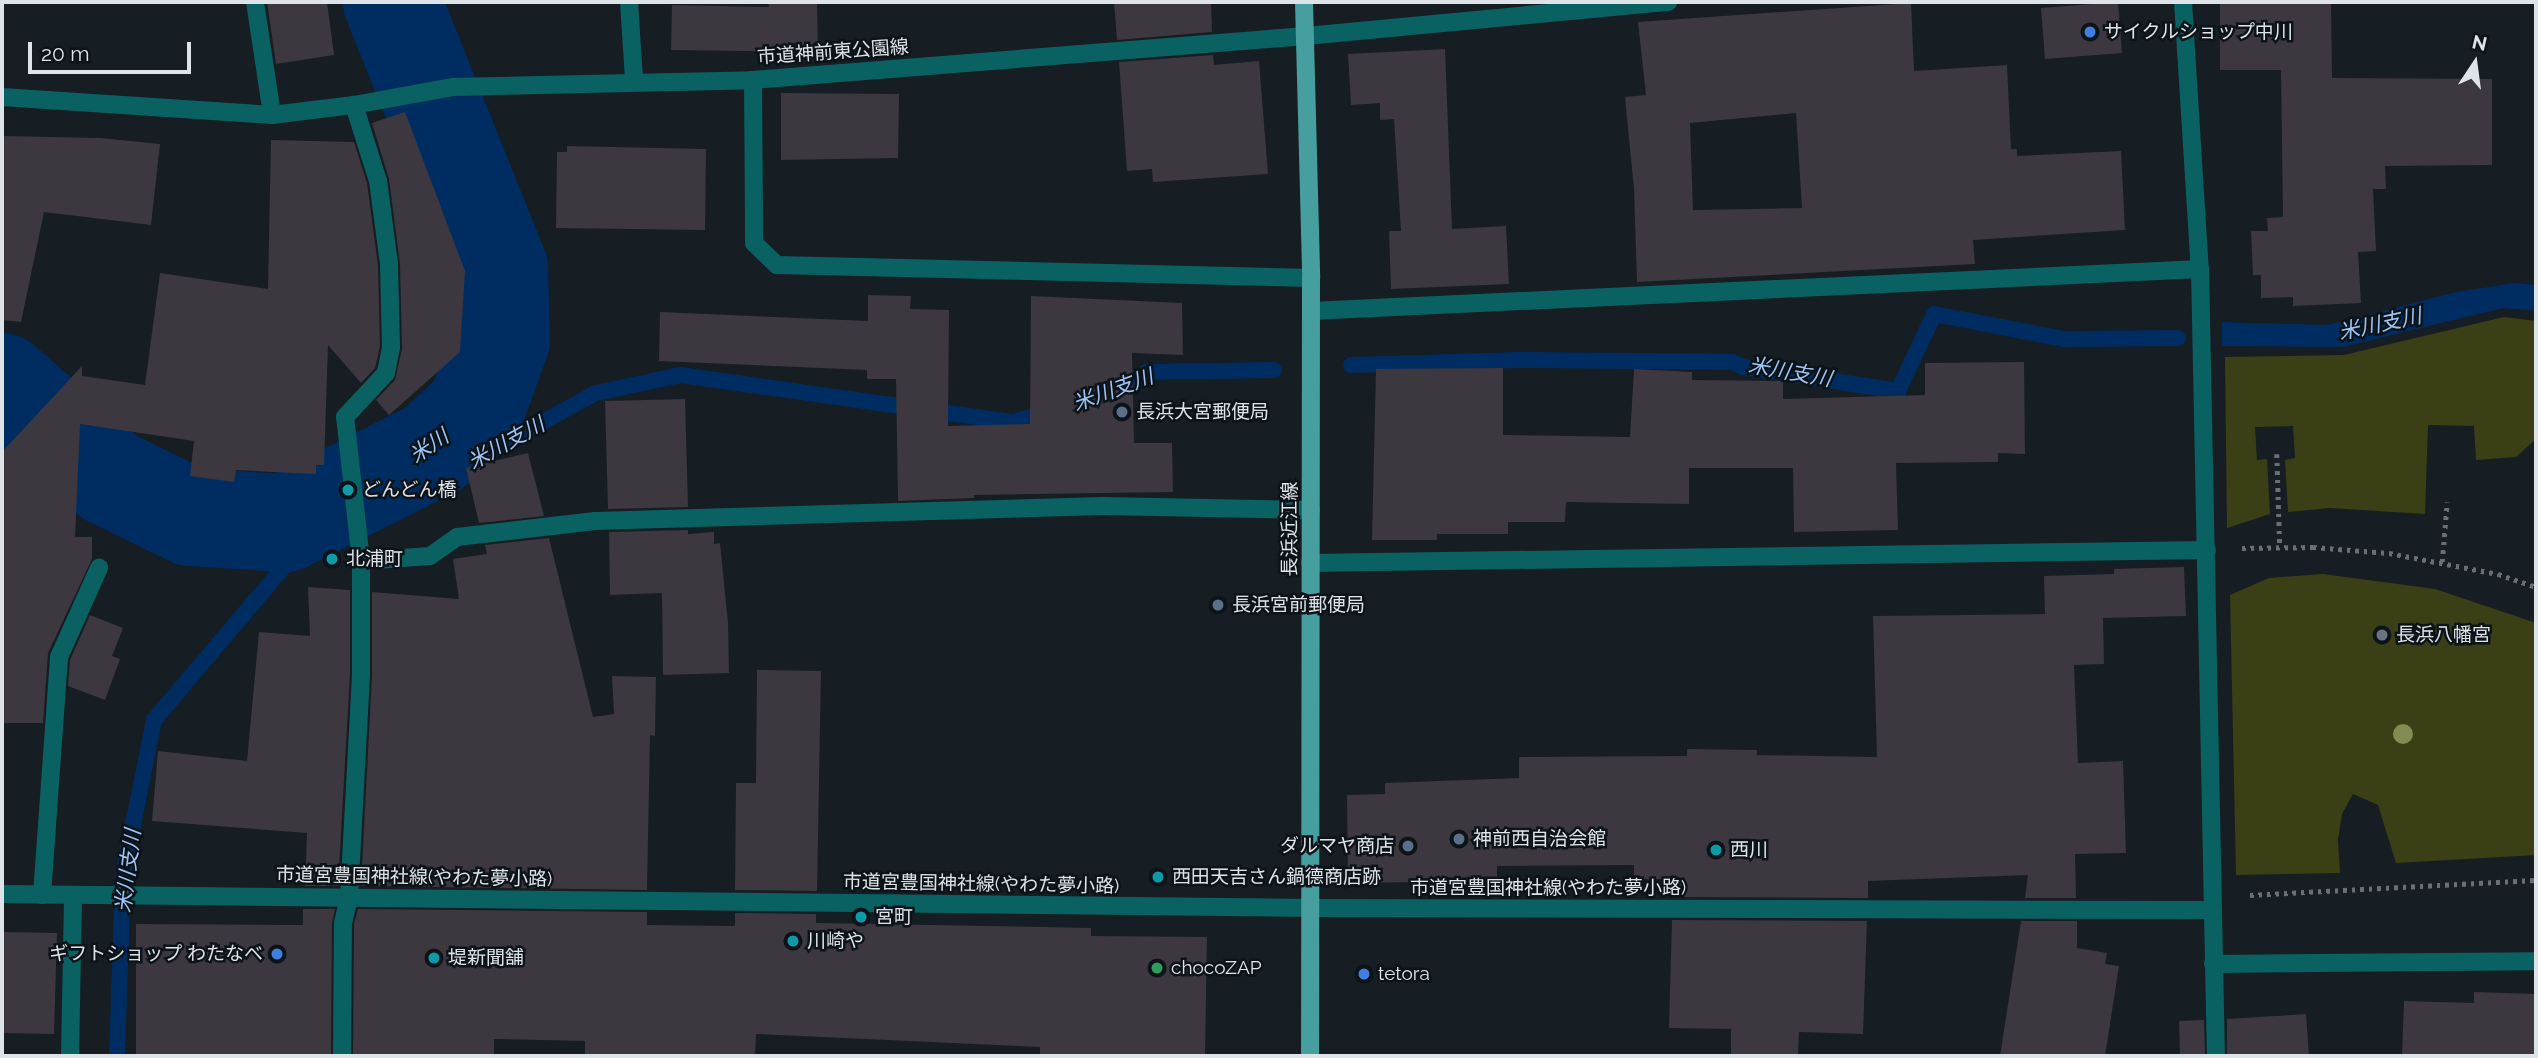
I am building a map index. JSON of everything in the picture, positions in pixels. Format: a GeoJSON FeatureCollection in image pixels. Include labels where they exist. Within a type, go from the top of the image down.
{"type":"FeatureCollection","features":[{"type":"Feature","properties":{"kind":"main road","name":"長浜近江線"},"geometry":{"type":"LineString","coordinates":[[1304,2],[1311,278],[1310,1056]]}},
{"type":"Feature","properties":{"kind":"street"},"geometry":{"type":"LineString","coordinates":[[255,2],[272,115]]}},
{"type":"Feature","properties":{"kind":"street"},"geometry":{"type":"LineString","coordinates":[[629,2],[634,80]]}},
{"type":"Feature","properties":{"kind":"street","name":"市道神前東公園線"},"geometry":{"type":"LineString","coordinates":[[2,97],[272,115],[354,105],[453,87],[634,80],[752,80],[1306,36],[1668,2]]}},
{"type":"Feature","properties":{"kind":"street"},"geometry":{"type":"LineString","coordinates":[[2183,2],[2200,270],[2216,1056]]}},
{"type":"Feature","properties":{"kind":"street"},"geometry":{"type":"LineString","coordinates":[[752,80],[754,243],[777,265],[1311,278]]}},
{"type":"Feature","properties":{"kind":"street"},"geometry":{"type":"LineString","coordinates":[[342,1056],[343,923],[349,897],[361,674],[360,552],[345,417],[386,373],[391,347],[389,264],[378,181],[354,105]]}},
{"type":"Feature","properties":{"kind":"street"},"geometry":{"type":"LineString","coordinates":[[1311,311],[2200,270]]}},
{"type":"Feature","properties":{"kind":"street"},"geometry":{"type":"LineString","coordinates":[[360,552],[429,556],[457,537],[595,521],[1102,506],[1311,510]]}},
{"type":"Feature","properties":{"kind":"street"},"geometry":{"type":"LineString","coordinates":[[1310,563],[2207,550]]}},
{"type":"Feature","properties":{"kind":"street"},"geometry":{"type":"LineString","coordinates":[[42,895],[59,657],[99,568]]}},
{"type":"Feature","properties":{"kind":"street","name":"市道宮豊国神社線(やわた夢小路)"},"geometry":{"type":"LineString","coordinates":[[2,894],[1311,908],[2212,903]]}},
{"type":"Feature","properties":{"kind":"street"},"geometry":{"type":"LineString","coordinates":[[70,1056],[73,894]]}},
{"type":"Feature","properties":{"kind":"street"},"geometry":{"type":"LineString","coordinates":[[2214,964],[2536,961]]}},
{"type":"Feature","properties":{"kind":"path"},"geometry":{"type":"LineString","coordinates":[[2277,454],[2280,547]]}},
{"type":"Feature","properties":{"kind":"path"},"geometry":{"type":"LineString","coordinates":[[2442,562],[2446,502]]}},
{"type":"Feature","properties":{"kind":"path"},"geometry":{"type":"LineString","coordinates":[[2207,550],[2345,548],[2442,562],[2536,587]]}},
{"type":"Feature","properties":{"kind":"path"},"geometry":{"type":"LineString","coordinates":[[2212,903],[2536,880]]}},
{"type":"Feature","properties":{"kind":"green space"},"geometry":{"type":"Polygon","coordinates":[[[2504,317],[2536,321],[2536,439],[2516,457],[2476,460],[2474,426],[2428,425],[2425,514],[2330,508],[2288,512],[2285,460],[2295,458],[2293,426],[2255,427],[2257,460],[2267,459],[2270,514],[2227,528],[2225,357],[2344,355],[2504,317]]]}},
{"type":"Feature","properties":{"kind":"green space"},"geometry":{"type":"Polygon","coordinates":[[[2323,574],[2435,589],[2536,623],[2536,855],[2396,863],[2378,805],[2353,794],[2342,814],[2338,840],[2340,873],[2236,875],[2230,595],[2269,578],[2323,574]]]}},
{"type":"Feature","properties":{"kind":"water"},"geometry":{"type":"Polygon","coordinates":[[[2515,283],[2536,285],[2536,311],[2503,308],[2343,347],[2222,346],[2222,322],[2327,325],[2457,292],[2515,283]]]}},
{"type":"Feature","properties":{"kind":"building"},"geometry":{"type":"Polygon","coordinates":[[[267,2],[327,2],[334,55],[276,64],[267,2]]]}},
{"type":"Feature","properties":{"kind":"building"},"geometry":{"type":"Polygon","coordinates":[[[768,2],[817,2],[818,52],[671,50],[672,5],[769,7],[768,2]]]}},
{"type":"Feature","properties":{"kind":"building"},"geometry":{"type":"Polygon","coordinates":[[[1114,2],[1211,2],[1212,32],[1117,40],[1114,2]]]}},
{"type":"Feature","properties":{"kind":"building"},"geometry":{"type":"Polygon","coordinates":[[[2118,2],[2122,53],[2045,59],[2041,8],[2118,2]]]}},
{"type":"Feature","properties":{"kind":"building"},"geometry":{"type":"Polygon","coordinates":[[[2220,2],[2331,2],[2332,78],[2492,79],[2492,165],[2385,166],[2386,189],[2373,189],[2376,251],[2358,252],[2361,303],[2293,306],[2293,297],[2261,298],[2261,275],[2253,275],[2251,231],[2268,231],[2267,218],[2283,217],[2281,70],[2220,70],[2220,2]]]}},
{"type":"Feature","properties":{"kind":"building"},"geometry":{"type":"Polygon","coordinates":[[[1911,3],[1914,71],[2007,65],[2011,149],[2017,149],[2017,156],[2121,151],[2125,230],[1973,240],[1975,264],[1637,282],[1634,189],[1625,97],[1646,95],[1638,22],[1911,3]],[[1796,113],[1690,123],[1693,210],[1802,208],[1796,113]]]}},
{"type":"Feature","properties":{"kind":"building"},"geometry":{"type":"Polygon","coordinates":[[[1445,49],[1452,229],[1506,226],[1509,284],[1391,289],[1389,231],[1401,231],[1394,119],[1380,120],[1380,103],[1351,105],[1348,54],[1445,49]]]}},
{"type":"Feature","properties":{"kind":"building"},"geometry":{"type":"Polygon","coordinates":[[[1213,55],[1214,65],[1259,61],[1268,174],[1153,182],[1152,169],[1127,171],[1119,62],[1213,55]]]}},
{"type":"Feature","properties":{"kind":"building"},"geometry":{"type":"Polygon","coordinates":[[[781,93],[899,94],[898,158],[781,160],[781,93]]]}},
{"type":"Feature","properties":{"kind":"building"},"geometry":{"type":"Polygon","coordinates":[[[405,112],[465,271],[460,352],[389,415],[376,400],[395,380],[402,349],[400,264],[389,179],[372,123],[405,112]]]}},
{"type":"Feature","properties":{"kind":"building"},"geometry":{"type":"Polygon","coordinates":[[[2,136],[100,138],[160,144],[151,225],[44,212],[21,322],[2,320],[2,136]]]}},
{"type":"Feature","properties":{"kind":"building"},"geometry":{"type":"Polygon","coordinates":[[[271,140],[354,142],[367,183],[378,265],[380,346],[375,368],[361,383],[328,345],[324,465],[316,465],[316,474],[236,470],[234,482],[190,476],[194,441],[80,424],[75,537],[92,537],[92,559],[48,653],[43,723],[2,723],[2,452],[82,366],[82,376],[145,385],[160,273],[268,289],[271,140]]]}},
{"type":"Feature","properties":{"kind":"building"},"geometry":{"type":"Polygon","coordinates":[[[567,146],[706,149],[705,230],[556,228],[557,152],[567,152],[567,146]]]}},
{"type":"Feature","properties":{"kind":"building"},"geometry":{"type":"Polygon","coordinates":[[[868,295],[911,296],[910,309],[949,310],[948,426],[1030,424],[1031,296],[1182,303],[1183,355],[1132,353],[1134,443],[1172,443],[1173,492],[974,495],[974,498],[898,501],[896,379],[867,379],[867,370],[659,361],[660,312],[868,321],[868,295]]]}},
{"type":"Feature","properties":{"kind":"building"},"geometry":{"type":"Polygon","coordinates":[[[2024,362],[2025,454],[1998,453],[1998,462],[1896,463],[1898,530],[1794,532],[1793,468],[1689,468],[1689,504],[1566,502],[1565,522],[1508,522],[1508,534],[1437,534],[1437,540],[1372,540],[1376,369],[1503,368],[1503,435],[1630,437],[1634,369],[1692,372],[1692,380],[1783,381],[1783,399],[1925,395],[1925,363],[2024,362]]]}},
{"type":"Feature","properties":{"kind":"building"},"geometry":{"type":"Polygon","coordinates":[[[685,399],[688,507],[608,509],[605,401],[685,399]]]}},
{"type":"Feature","properties":{"kind":"building"},"geometry":{"type":"Polygon","coordinates":[[[528,453],[544,516],[479,523],[466,468],[528,453]]]}},
{"type":"Feature","properties":{"kind":"building"},"geometry":{"type":"Polygon","coordinates":[[[688,530],[688,534],[714,532],[714,544],[720,543],[728,623],[729,673],[663,675],[662,593],[610,595],[609,532],[688,530]]]}},
{"type":"Feature","properties":{"kind":"building"},"geometry":{"type":"Polygon","coordinates":[[[549,538],[593,717],[614,714],[612,676],[656,677],[655,736],[650,735],[647,890],[361,886],[372,675],[372,592],[459,599],[453,559],[487,554],[485,545],[549,538]]]}},
{"type":"Feature","properties":{"kind":"building"},"geometry":{"type":"Polygon","coordinates":[[[2184,567],[2186,616],[2103,618],[2104,664],[2074,665],[2078,763],[2123,761],[2126,853],[2075,854],[2076,898],[2025,898],[2028,875],[1868,881],[1868,898],[1672,897],[1673,879],[1634,879],[1634,865],[1497,866],[1497,881],[1348,883],[1347,795],[1385,794],[1385,783],[1519,778],[1519,757],[1687,756],[1687,749],[1757,750],[1757,755],[1877,757],[1873,616],[2045,614],[2044,576],[2114,574],[2114,569],[2184,567]]]}},
{"type":"Feature","properties":{"kind":"building"},"geometry":{"type":"Polygon","coordinates":[[[308,587],[350,590],[350,674],[338,886],[305,886],[307,833],[152,821],[158,751],[247,761],[259,632],[310,636],[308,587]]]}},
{"type":"Feature","properties":{"kind":"building"},"geometry":{"type":"Polygon","coordinates":[[[90,615],[123,628],[112,656],[120,659],[105,700],[68,686],[70,660],[90,615]]]}},
{"type":"Feature","properties":{"kind":"building"},"geometry":{"type":"Polygon","coordinates":[[[757,670],[821,671],[817,891],[735,890],[736,783],[756,783],[757,670]]]}},
{"type":"Feature","properties":{"kind":"building"},"geometry":{"type":"Polygon","coordinates":[[[303,909],[335,909],[332,923],[331,1056],[136,1056],[136,924],[303,925],[303,909]]]}},
{"type":"Feature","properties":{"kind":"building"},"geometry":{"type":"Polygon","coordinates":[[[358,909],[647,912],[647,925],[735,926],[735,913],[816,914],[816,923],[1091,928],[1091,936],[1207,937],[1205,1056],[1040,1056],[1040,1047],[756,1034],[755,1056],[585,1056],[585,1041],[494,1039],[494,1056],[353,1056],[354,924],[358,909]]]}},
{"type":"Feature","properties":{"kind":"building"},"geometry":{"type":"Polygon","coordinates":[[[1672,920],[1867,921],[1863,1034],[1799,1032],[1798,1056],[1731,1056],[1731,1029],[1669,1028],[1672,920]]]}},
{"type":"Feature","properties":{"kind":"building"},"geometry":{"type":"Polygon","coordinates":[[[2021,921],[2077,921],[2077,948],[2107,953],[2105,964],[2119,966],[2105,1056],[2000,1056],[2021,921]]]}},
{"type":"Feature","properties":{"kind":"building"},"geometry":{"type":"Polygon","coordinates":[[[2,932],[57,933],[54,1034],[2,1033],[2,932]]]}},
{"type":"Feature","properties":{"kind":"building"},"geometry":{"type":"Polygon","coordinates":[[[2474,992],[2536,994],[2536,1056],[2402,1056],[2404,1001],[2474,1003],[2474,992]]]}},
{"type":"Feature","properties":{"kind":"building"},"geometry":{"type":"Polygon","coordinates":[[[2306,1014],[2309,1056],[2227,1056],[2227,1019],[2306,1014]]]}},
{"type":"Feature","properties":{"kind":"building"},"geometry":{"type":"Polygon","coordinates":[[[2204,1020],[2205,1056],[2180,1056],[2179,1021],[2204,1020]]]}},
{"type":"Feature","properties":{"kind":"waterway","name":"米川"},"geometry":{"type":"LineString","coordinates":[[2,382],[111,478],[191,517],[285,523],[434,448],[476,409],[501,340],[499,268],[392,2]]}},
{"type":"Feature","properties":{"kind":"waterway","name":"米川支川"},"geometry":{"type":"LineString","coordinates":[[1351,365],[1520,360],[1732,362],[1743,367],[1898,391],[1934,314],[2064,339],[2178,338]]}},
{"type":"Feature","properties":{"kind":"waterway","name":"米川支川"},"geometry":{"type":"LineString","coordinates":[[1115,390],[1147,372],[1274,370]]}},
{"type":"Feature","properties":{"kind":"waterway","name":"米川支川"},"geometry":{"type":"LineString","coordinates":[[117,1056],[123,875],[154,720],[288,562],[596,393],[681,375],[1013,422],[1051,411]]}},
{"type":"Feature","properties":{"kind":"place","name":"サイクルショップ中川"},"geometry":{"type":"Point","coordinates":[2090,32]}},
{"type":"Feature","properties":{"kind":"place","name":"長浜大宮郵便局"},"geometry":{"type":"Point","coordinates":[1122,412]}},
{"type":"Feature","properties":{"kind":"place","name":"どんどん橋"},"geometry":{"type":"Point","coordinates":[348,490]}},
{"type":"Feature","properties":{"kind":"place","name":"北浦町"},"geometry":{"type":"Point","coordinates":[332,559]}},
{"type":"Feature","properties":{"kind":"place","name":"長浜宮前郵便局"},"geometry":{"type":"Point","coordinates":[1218,605]}},
{"type":"Feature","properties":{"kind":"place","name":"長浜八幡宮"},"geometry":{"type":"Point","coordinates":[2382,635]}},
{"type":"Feature","properties":{"kind":"place","name":"神前西自治会館"},"geometry":{"type":"Point","coordinates":[1459,839]}},
{"type":"Feature","properties":{"kind":"place","name":"ダルマヤ商店"},"geometry":{"type":"Point","coordinates":[1408,846]}},
{"type":"Feature","properties":{"kind":"place","name":"西川"},"geometry":{"type":"Point","coordinates":[1716,850]}},
{"type":"Feature","properties":{"kind":"place","name":"西田天吉さん鍋德商店跡"},"geometry":{"type":"Point","coordinates":[1158,877]}},
{"type":"Feature","properties":{"kind":"place","name":"宮町"},"geometry":{"type":"Point","coordinates":[861,917]}},
{"type":"Feature","properties":{"kind":"place","name":"川崎や"},"geometry":{"type":"Point","coordinates":[793,941]}},
{"type":"Feature","properties":{"kind":"place","name":"ギフトショップ わたなべ"},"geometry":{"type":"Point","coordinates":[277,954]}},
{"type":"Feature","properties":{"kind":"place","name":"堤新聞舗"},"geometry":{"type":"Point","coordinates":[434,958]}},
{"type":"Feature","properties":{"kind":"place","name":"chocoZAP"},"geometry":{"type":"Point","coordinates":[1157,968]}},
{"type":"Feature","properties":{"kind":"place","name":"tetora"},"geometry":{"type":"Point","coordinates":[1364,974]}}]}
